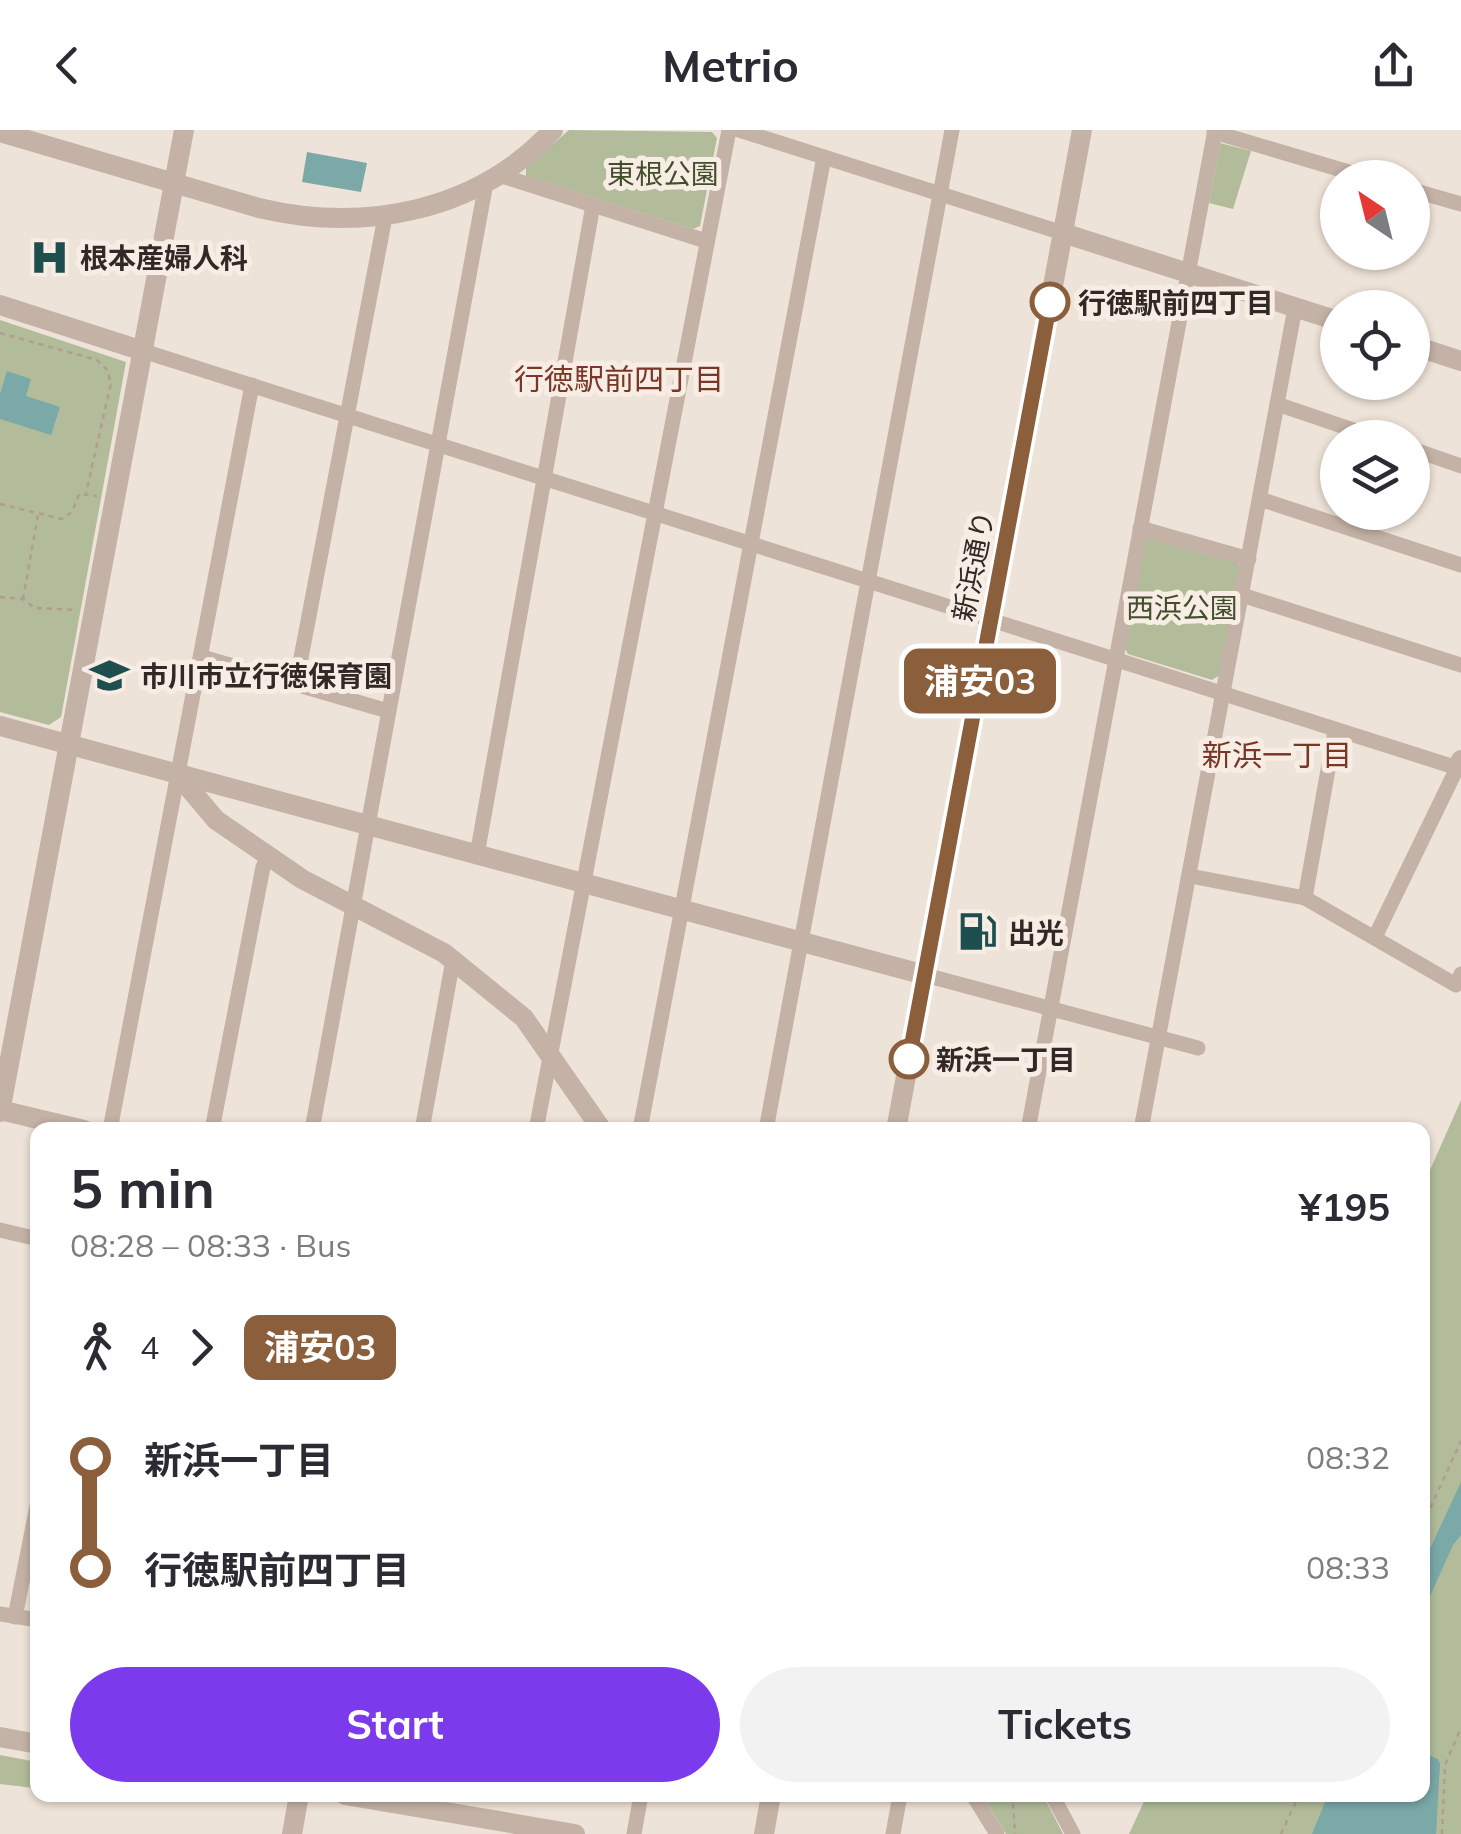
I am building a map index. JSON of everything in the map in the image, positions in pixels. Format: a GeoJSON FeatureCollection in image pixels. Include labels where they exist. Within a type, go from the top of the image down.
{"type":"FeatureCollection","features":[{"type":"Feature","properties":{"kind":"street"},"geometry":{"type":"LineString","coordinates":[[49,1122],[0,1111],[184,130]]}},
{"type":"Feature","properties":{"kind":"street"},"geometry":{"type":"LineString","coordinates":[[0,132],[54,139],[174,183],[299,218],[338,220],[385,218],[432,206],[492,179],[553,130]]}},
{"type":"Feature","properties":{"kind":"street"},"geometry":{"type":"LineString","coordinates":[[538,1122],[729,130]]}},
{"type":"Feature","properties":{"kind":"street"},"geometry":{"type":"LineString","coordinates":[[739,130],[1320,316]]}},
{"type":"Feature","properties":{"kind":"street"},"geometry":{"type":"LineString","coordinates":[[767,1122],[952,130]]}},
{"type":"Feature","properties":{"kind":"street","name":"新浜通り"},"geometry":{"type":"LineString","coordinates":[[897,1122],[1082,130]]}},
{"type":"Feature","properties":{"kind":"street"},"geometry":{"type":"LineString","coordinates":[[1029,1122],[1214,131],[1320,163]]}},
{"type":"Feature","properties":{"kind":"street"},"geometry":{"type":"LineString","coordinates":[[642,1122],[824,157]]}},
{"type":"Feature","properties":{"kind":"street"},"geometry":{"type":"LineString","coordinates":[[492,179],[593,205],[706,241]]}},
{"type":"Feature","properties":{"kind":"street"},"geometry":{"type":"LineString","coordinates":[[313,1122],[438,444],[492,179]]}},
{"type":"Feature","properties":{"kind":"street"},"geometry":{"type":"LineString","coordinates":[[1430,195],[1461,204]]}},
{"type":"Feature","properties":{"kind":"street"},"geometry":{"type":"LineString","coordinates":[[477,855],[593,205]]}},
{"type":"Feature","properties":{"kind":"street"},"geometry":{"type":"LineString","coordinates":[[296,684],[385,218]]}},
{"type":"Feature","properties":{"kind":"street"},"geometry":{"type":"LineString","coordinates":[[0,305],[1335,731],[1460,766],[1375,937]]}},
{"type":"Feature","properties":{"kind":"street"},"geometry":{"type":"LineString","coordinates":[[1144,1122],[1295,308]]}},
{"type":"Feature","properties":{"kind":"street"},"geometry":{"type":"LineString","coordinates":[[1430,351],[1461,360]]}},
{"type":"Feature","properties":{"kind":"street"},"geometry":{"type":"LineString","coordinates":[[112,1122],[252,385]]}},
{"type":"Feature","properties":{"kind":"street"},"geometry":{"type":"LineString","coordinates":[[1277,404],[1324,420]]}},
{"type":"Feature","properties":{"kind":"street"},"geometry":{"type":"LineString","coordinates":[[1430,456],[1461,466]]}},
{"type":"Feature","properties":{"kind":"street"},"geometry":{"type":"LineString","coordinates":[[1260,499],[1461,565]]}},
{"type":"Feature","properties":{"kind":"street"},"geometry":{"type":"LineString","coordinates":[[1140,528],[1249,560]]}},
{"type":"Feature","properties":{"kind":"street"},"geometry":{"type":"LineString","coordinates":[[1242,595],[1461,665]]}},
{"type":"Feature","properties":{"kind":"street"},"geometry":{"type":"LineString","coordinates":[[202,657],[388,711]]}},
{"type":"Feature","properties":{"kind":"street"},"geometry":{"type":"LineString","coordinates":[[0,726],[1198,1048]]}},
{"type":"Feature","properties":{"kind":"street"},"geometry":{"type":"LineString","coordinates":[[1305,898],[1335,731]]}},
{"type":"Feature","properties":{"kind":"street"},"geometry":{"type":"LineString","coordinates":[[178,775],[216,820],[352,907],[453,960],[524,1018],[596,1122]]}},
{"type":"Feature","properties":{"kind":"street"},"geometry":{"type":"LineString","coordinates":[[214,1122],[262,866],[268,856]]}},
{"type":"Feature","properties":{"kind":"street"},"geometry":{"type":"LineString","coordinates":[[1190,876],[1305,898],[1456,984],[1461,974]]}},
{"type":"Feature","properties":{"kind":"street"},"geometry":{"type":"LineString","coordinates":[[423,1122],[453,960]]}},
{"type":"Feature","properties":{"kind":"street"},"geometry":{"type":"LineString","coordinates":[[0,1230],[30,1237]]}},
{"type":"Feature","properties":{"kind":"street"},"geometry":{"type":"LineString","coordinates":[[8,1615],[30,1531]]}},
{"type":"Feature","properties":{"kind":"street"},"geometry":{"type":"LineString","coordinates":[[0,1737],[30,1743]]}},
{"type":"Feature","properties":{"kind":"street"},"geometry":{"type":"LineString","coordinates":[[292,1834],[299,1802]]}},
{"type":"Feature","properties":{"kind":"street"},"geometry":{"type":"LineString","coordinates":[[386,1802],[575,1834]]}},
{"type":"Feature","properties":{"kind":"street"},"geometry":{"type":"LineString","coordinates":[[634,1834],[641,1802]]}},
{"type":"Feature","properties":{"kind":"street"},"geometry":{"type":"LineString","coordinates":[[764,1834],[771,1802]]}},
{"type":"Feature","properties":{"kind":"street"},"geometry":{"type":"LineString","coordinates":[[893,1834],[899,1802]]}},
{"type":"Feature","properties":{"kind":"street"},"geometry":{"type":"LineString","coordinates":[[977,1802],[996,1834]]}},
{"type":"Feature","properties":{"kind":"street"},"geometry":{"type":"LineString","coordinates":[[1056,1802],[1073,1834]]}},
{"type":"Feature","properties":{"kind":"path"},"geometry":{"type":"LineString","coordinates":[[0,333],[97,360],[107,370],[111,383],[86,493]]}},
{"type":"Feature","properties":{"kind":"path"},"geometry":{"type":"LineString","coordinates":[[0,504],[62,520],[72,512],[79,494],[103,497]]}},
{"type":"Feature","properties":{"kind":"path"},"geometry":{"type":"LineString","coordinates":[[23,599],[38,513]]}},
{"type":"Feature","properties":{"kind":"path"},"geometry":{"type":"LineString","coordinates":[[0,597],[23,599],[35,608],[82,612]]}},
{"type":"Feature","properties":{"kind":"path"},"geometry":{"type":"LineString","coordinates":[[1430,1509],[1461,1441]]}},
{"type":"Feature","properties":{"kind":"path"},"geometry":{"type":"LineString","coordinates":[[1442,1834],[1445,1765],[1461,1728]]}},
{"type":"Feature","properties":{"kind":"path"},"geometry":{"type":"LineString","coordinates":[[1012,1802],[1015,1834]]}},
{"type":"Feature","properties":{"kind":"path"},"geometry":{"type":"LineString","coordinates":[[1280,1834],[1295,1802]]}},
{"type":"Feature","properties":{"kind":"green space","name":"東根公園"},"geometry":{"type":"Polygon","coordinates":[[[569,130],[712,132],[717,138],[700,226],[693,229],[526,176],[526,168],[569,130]]]}},
{"type":"Feature","properties":{"kind":"green space"},"geometry":{"type":"Polygon","coordinates":[[[1220,143],[1251,151],[1233,209],[1209,203],[1220,143]]]}},
{"type":"Feature","properties":{"kind":"green space"},"geometry":{"type":"Polygon","coordinates":[[[0,320],[126,362],[61,717],[49,725],[0,712],[0,320]]]}},
{"type":"Feature","properties":{"kind":"green space","name":"西浜公園"},"geometry":{"type":"Polygon","coordinates":[[[1149,536],[1237,561],[1240,567],[1220,675],[1212,680],[1128,654],[1124,647],[1144,540],[1149,536]]]}},
{"type":"Feature","properties":{"kind":"green space"},"geometry":{"type":"Polygon","coordinates":[[[1461,1100],[1461,1834],[1129,1834],[1144,1802],[1430,1802],[1430,1170],[1461,1100]]]}},
{"type":"Feature","properties":{"kind":"green space"},"geometry":{"type":"Polygon","coordinates":[[[0,1755],[30,1761],[30,1788],[0,1784],[0,1755]]]}},
{"type":"Feature","properties":{"kind":"green space"},"geometry":{"type":"Polygon","coordinates":[[[986,1802],[1047,1802],[1063,1834],[1006,1834],[986,1802]]]}},
{"type":"Feature","properties":{"kind":"water"},"geometry":{"type":"Polygon","coordinates":[[[307,152],[367,163],[361,192],[302,182],[307,152]]]}},
{"type":"Feature","properties":{"kind":"water"},"geometry":{"type":"Polygon","coordinates":[[[7,371],[31,379],[26,396],[60,407],[51,435],[0,419],[0,394],[7,371]]]}},
{"type":"Feature","properties":{"kind":"water"},"geometry":{"type":"Polygon","coordinates":[[[1461,1482],[1461,1535],[1430,1596],[1430,1549],[1461,1482]]]}},
{"type":"Feature","properties":{"kind":"water"},"geometry":{"type":"Polygon","coordinates":[[[1430,1756],[1438,1759],[1436,1834],[1312,1834],[1325,1802],[1430,1802],[1430,1756]]]}},
{"type":"Feature","properties":{"kind":"bus line","name":"浦安03"},"geometry":{"type":"LineString","coordinates":[[909,1059],[1050,302]]}},
{"type":"Feature","properties":{"kind":"place","name":"根本産婦人科"},"geometry":{"type":"Point","coordinates":[50,257]}},
{"type":"Feature","properties":{"kind":"place","name":"行徳駅前四丁目"},"geometry":{"type":"Point","coordinates":[1050,302]}},
{"type":"Feature","properties":{"kind":"place","name":"市川市立行徳保育園"},"geometry":{"type":"Point","coordinates":[110,675]}},
{"type":"Feature","properties":{"kind":"place","name":"出光"},"geometry":{"type":"Point","coordinates":[978,932]}},
{"type":"Feature","properties":{"kind":"place","name":"新浜一丁目"},"geometry":{"type":"Point","coordinates":[909,1059]}},
{"type":"Feature","properties":{"kind":"district","name":"行徳駅前四丁目"},"geometry":{"type":"Point","coordinates":[619,379]}},
{"type":"Feature","properties":{"kind":"district","name":"新浜一丁目"},"geometry":{"type":"Point","coordinates":[1277,755]}}]}
